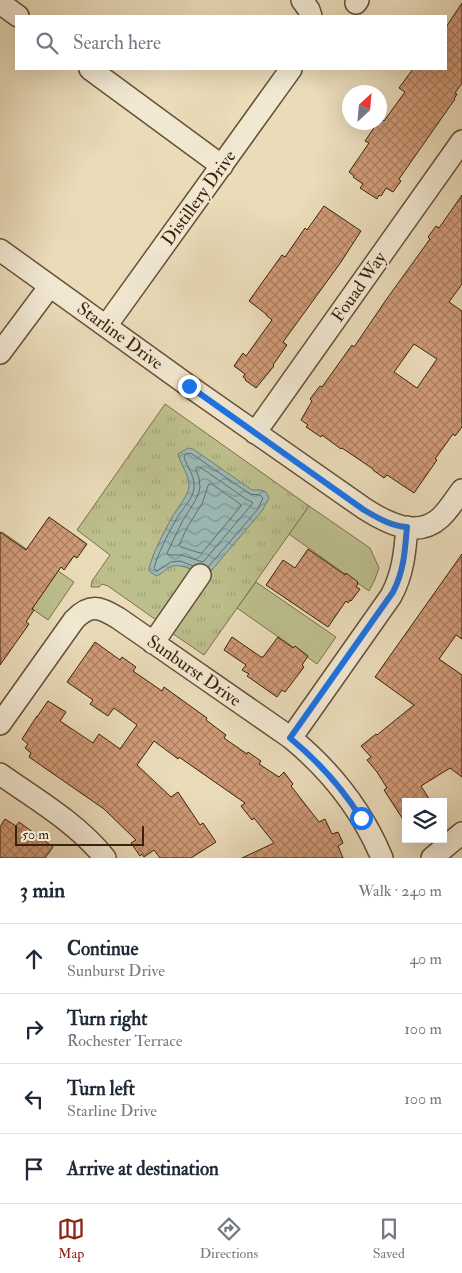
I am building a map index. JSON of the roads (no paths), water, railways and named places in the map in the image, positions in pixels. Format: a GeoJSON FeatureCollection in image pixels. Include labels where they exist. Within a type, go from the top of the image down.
{"type":"FeatureCollection","features":[{"type":"Feature","properties":{"kind":"street"},"geometry":{"type":"LineString","coordinates":[[302,0],[311,15]]}},
{"type":"Feature","properties":{"kind":"street"},"geometry":{"type":"LineString","coordinates":[[0,3],[17,15]]}},
{"type":"Feature","properties":{"kind":"street"},"geometry":{"type":"LineString","coordinates":[[91,70],[222,166]]}},
{"type":"Feature","properties":{"kind":"street","name":"Distillery Drive"},"geometry":{"type":"LineString","coordinates":[[106,326],[290,70]]}},
{"type":"Feature","properties":{"kind":"street","name":"Fouad Way"},"geometry":{"type":"LineString","coordinates":[[256,433],[462,141]]}},
{"type":"Feature","properties":{"kind":"street","name":"Starline Drive"},"geometry":{"type":"LineString","coordinates":[[0,250],[364,510],[386,522],[407,527],[421,527],[435,522],[449,508],[462,490]]}},
{"type":"Feature","properties":{"kind":"street"},"geometry":{"type":"LineString","coordinates":[[0,353],[50,286]]}},
{"type":"Feature","properties":{"kind":"street"},"geometry":{"type":"LineString","coordinates":[[290,738],[393,592],[402,568],[407,527]]}},
{"type":"Feature","properties":{"kind":"street"},"geometry":{"type":"LineString","coordinates":[[153,642],[200,575]]}},
{"type":"Feature","properties":{"kind":"street","name":"Sunburst Drive"},"geometry":{"type":"LineString","coordinates":[[0,724],[77,616],[95,608],[106,611],[290,738],[321,764],[348,797],[382,858]]}},
{"type":"Feature","properties":{"kind":"street"},"geometry":{"type":"LineString","coordinates":[[0,774],[74,826],[105,858]]}},
{"type":"Feature","properties":{"kind":"street"},"geometry":{"type":"LineString","coordinates":[[432,858],[462,833]]}},
{"type":"Feature","properties":{"kind":"water"},"geometry":{"type":"Polygon","coordinates":[[[188,448],[193,449],[252,490],[266,492],[269,498],[262,511],[205,578],[179,566],[170,567],[156,576],[149,571],[152,558],[189,487],[188,479],[178,454],[188,448]]]}}]}
